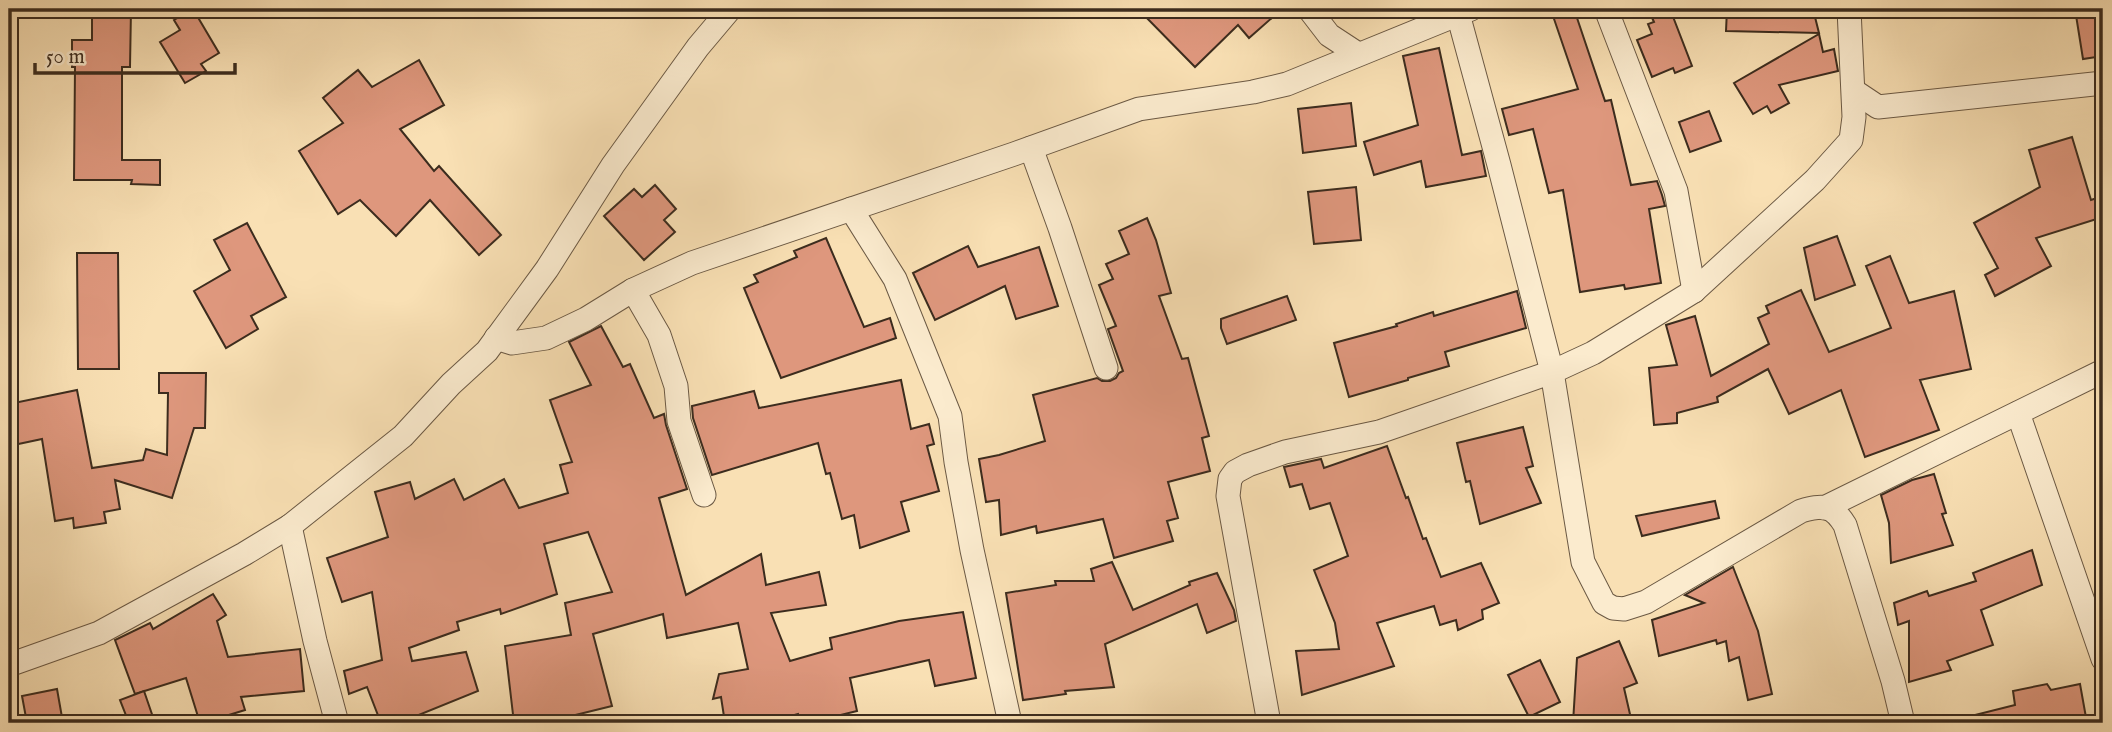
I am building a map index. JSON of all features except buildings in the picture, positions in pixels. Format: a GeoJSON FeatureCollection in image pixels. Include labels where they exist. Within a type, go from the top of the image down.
{"type":"FeatureCollection","features":[{"type":"Feature","properties":{"kind":"street"},"geometry":{"type":"LineString","coordinates":[[9,665],[99,633],[244,554],[290,526],[403,436],[451,384],[487,351],[547,270],[613,165],[698,47],[730,9]]}},
{"type":"Feature","properties":{"kind":"street"},"geometry":{"type":"LineString","coordinates":[[1309,9],[1329,35],[1358,54]]}},
{"type":"Feature","properties":{"kind":"street"},"geometry":{"type":"LineString","coordinates":[[1606,9],[1676,191],[1694,291]]}},
{"type":"Feature","properties":{"kind":"street"},"geometry":{"type":"LineString","coordinates":[[1849,9],[1854,91],[1854,128],[1851,140]]}},
{"type":"Feature","properties":{"kind":"street"},"geometry":{"type":"LineString","coordinates":[[496,338],[512,344],[545,338],[586,319],[633,290],[692,263],[1139,109],[1253,92],[1286,84],[1465,11],[1552,372],[1584,562],[1604,603],[1613,608],[1624,609],[1646,602],[1801,511],[1824,508],[2103,371]]}},
{"type":"Feature","properties":{"kind":"street"},"geometry":{"type":"LineString","coordinates":[[1325,68],[1329,35]]}},
{"type":"Feature","properties":{"kind":"street"},"geometry":{"type":"LineString","coordinates":[[1854,91],[1878,107],[2103,83]]}},
{"type":"Feature","properties":{"kind":"street"},"geometry":{"type":"LineString","coordinates":[[1269,723],[1227,496],[1230,479],[1235,472],[1285,452],[1379,432],[1552,372],[1593,353],[1694,291],[1815,180],[1878,107]]}},
{"type":"Feature","properties":{"kind":"street"},"geometry":{"type":"LineString","coordinates":[[1031,148],[1106,368]]}},
{"type":"Feature","properties":{"kind":"street"},"geometry":{"type":"LineString","coordinates":[[851,209],[895,279],[950,416],[972,550],[1010,723]]}},
{"type":"Feature","properties":{"kind":"street"},"geometry":{"type":"LineString","coordinates":[[633,290],[659,335],[676,386],[679,421],[704,495]]}},
{"type":"Feature","properties":{"kind":"street"},"geometry":{"type":"LineString","coordinates":[[2018,412],[2103,659]]}},
{"type":"Feature","properties":{"kind":"street"},"geometry":{"type":"LineString","coordinates":[[1824,508],[1837,512],[1845,525],[1893,681],[1903,723]]}},
{"type":"Feature","properties":{"kind":"street"},"geometry":{"type":"LineString","coordinates":[[290,526],[315,641],[337,723]]}}]}
